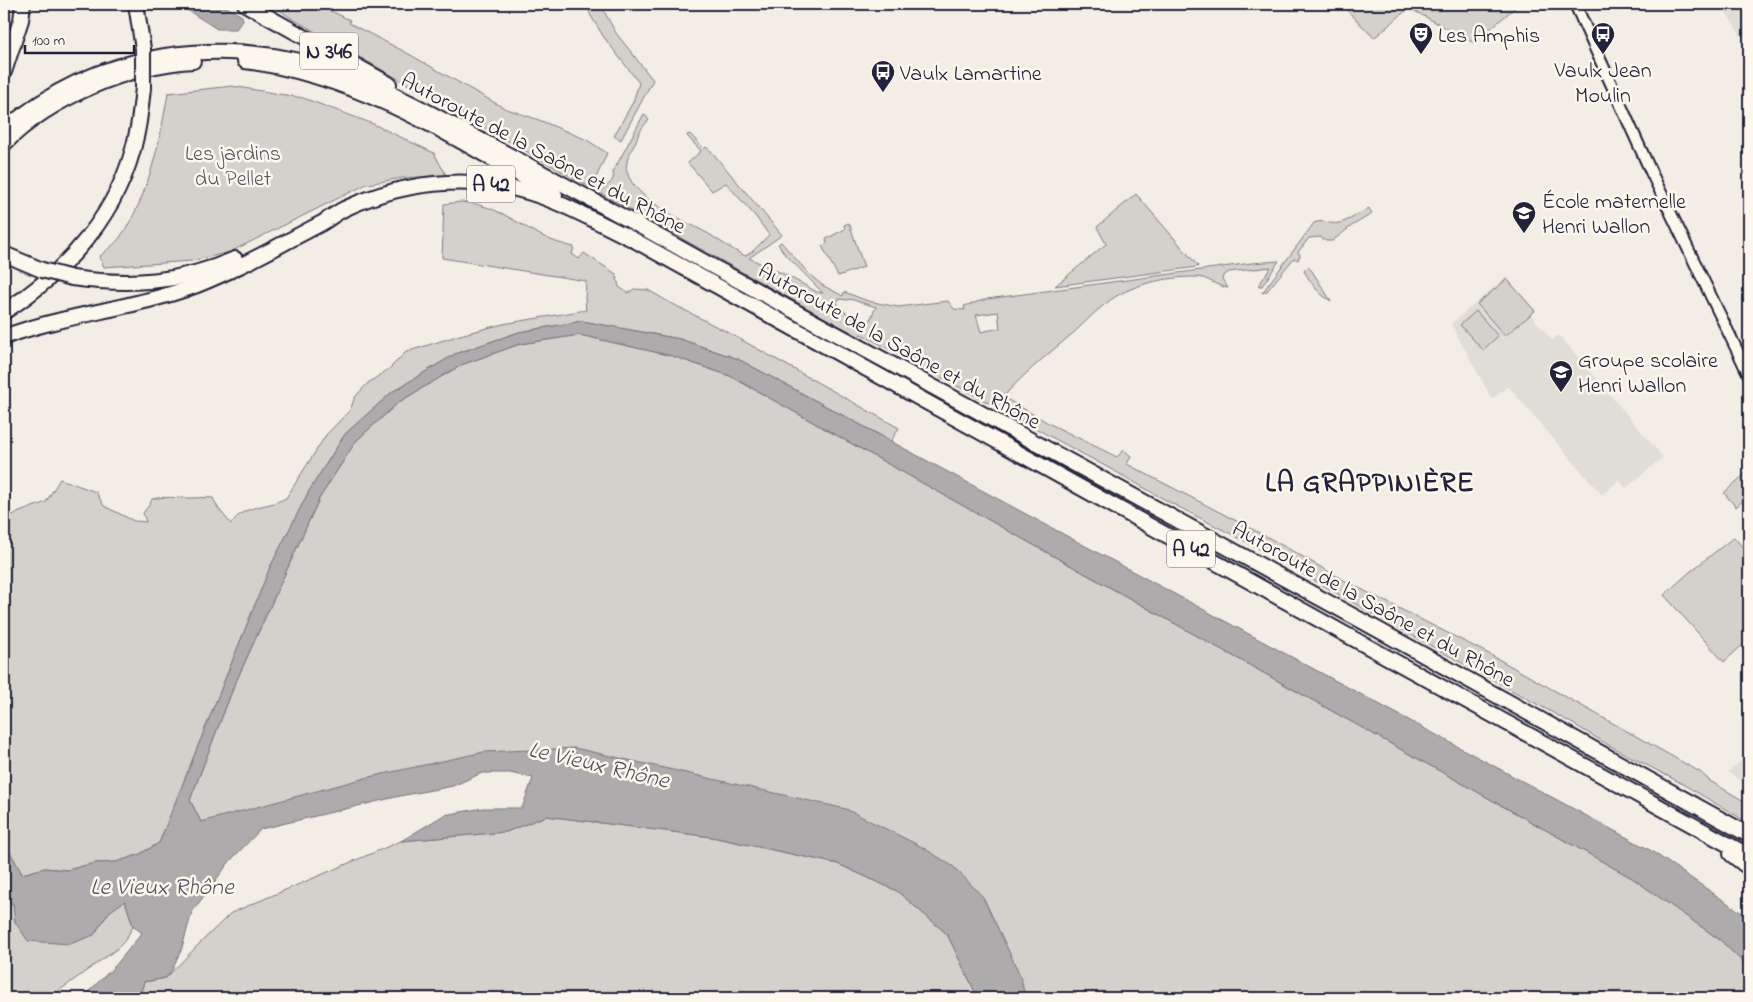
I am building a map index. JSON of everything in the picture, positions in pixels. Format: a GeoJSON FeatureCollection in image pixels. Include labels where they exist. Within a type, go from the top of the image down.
{"type":"FeatureCollection","features":[{"type":"Feature","properties":{"kind":"highway"},"geometry":{"type":"LineString","coordinates":[[4,72],[21,20],[23,4]]}},
{"type":"Feature","properties":{"kind":"highway"},"geometry":{"type":"LineString","coordinates":[[4,312],[28,296],[67,263],[97,225],[120,185],[136,139],[143,88],[143,49],[136,4]]}},
{"type":"Feature","properties":{"kind":"highway","name":"N 346"},"geometry":{"type":"LineString","coordinates":[[245,4],[397,89],[410,103]]}},
{"type":"Feature","properties":{"kind":"highway","name":"Autoroute de la Saône et du Rhône"},"geometry":{"type":"LineString","coordinates":[[4,131],[29,110],[55,95],[101,72],[131,62],[194,52],[228,51],[265,54],[302,61],[341,73],[410,103],[644,228],[1749,834]]}},
{"type":"Feature","properties":{"kind":"highway"},"geometry":{"type":"LineString","coordinates":[[4,144],[33,120],[56,105],[80,92],[112,79],[187,62],[238,60],[262,63],[297,70],[336,82],[381,100],[444,132],[634,240]]}},
{"type":"Feature","properties":{"kind":"highway","name":"Autoroute de la Saône et du Rhône"},"geometry":{"type":"LineString","coordinates":[[241,261],[328,214],[391,191],[419,185],[443,182],[493,184],[521,190],[552,200],[634,240],[1345,635],[1749,856]]}},
{"type":"Feature","properties":{"kind":"highway"},"geometry":{"type":"LineString","coordinates":[[4,254],[42,270],[72,278],[103,282],[154,282],[206,271],[241,261]]}},
{"type":"Feature","properties":{"kind":"highway"},"geometry":{"type":"LineString","coordinates":[[4,338],[45,324],[150,299],[194,286],[241,261]]}},
{"type":"Feature","properties":{"kind":"highway"},"geometry":{"type":"LineString","coordinates":[[1713,836],[1749,868]]}},
{"type":"Feature","properties":{"kind":"street"},"geometry":{"type":"LineString","coordinates":[[1575,4],[1651,172],[1749,375]]}},
{"type":"Feature","properties":{"kind":"shaded area"},"geometry":{"type":"Polygon","coordinates":[[[1720,4],[1749,4],[1749,48],[1727,14],[1720,4]]]}},
{"type":"Feature","properties":{"kind":"shaded area","name":"Groupe scolaire Henri Wallon"},"geometry":{"type":"Polygon","coordinates":[[[1506,277],[1535,311],[1531,315],[1552,340],[1559,335],[1663,457],[1626,488],[1619,480],[1602,495],[1508,386],[1492,399],[1451,324],[1506,277]]]}},
{"type":"Feature","properties":{"kind":"shaded area"},"geometry":{"type":"Polygon","coordinates":[[[1749,754],[1749,786],[1728,772],[1749,754]]]}},
{"type":"Feature","properties":{"kind":"green space"},"geometry":{"type":"Polygon","coordinates":[[[272,4],[316,4],[350,20],[349,23],[407,53],[504,108],[587,140],[607,153],[593,189],[331,41],[288,16],[272,4]]]}},
{"type":"Feature","properties":{"kind":"green space"},"geometry":{"type":"Polygon","coordinates":[[[586,4],[600,4],[616,33],[653,80],[621,140],[614,136],[633,102],[639,83],[603,36],[586,4]]]}},
{"type":"Feature","properties":{"kind":"green space"},"geometry":{"type":"Polygon","coordinates":[[[1341,4],[1519,4],[1474,43],[1409,8],[1374,38],[1341,4]]]}},
{"type":"Feature","properties":{"kind":"green space","name":"Les jardins du Pellet"},"geometry":{"type":"Polygon","coordinates":[[[232,86],[303,98],[371,123],[434,153],[446,175],[403,178],[367,184],[230,252],[192,261],[104,267],[99,257],[121,236],[131,220],[146,186],[157,148],[168,93],[232,86]]]}},
{"type":"Feature","properties":{"kind":"green space"},"geometry":{"type":"Polygon","coordinates":[[[644,114],[649,120],[639,134],[626,165],[632,182],[640,192],[662,209],[745,256],[753,251],[769,235],[726,183],[712,191],[688,163],[701,151],[688,137],[687,135],[690,134],[704,149],[706,147],[710,150],[782,235],[749,258],[817,292],[823,293],[784,253],[778,244],[781,242],[809,274],[822,285],[843,296],[844,292],[868,301],[898,307],[948,301],[954,309],[965,310],[964,306],[987,299],[1252,263],[1279,261],[1262,286],[1258,286],[1271,267],[1229,272],[1222,279],[1228,288],[1200,277],[1184,277],[1160,280],[1125,291],[1100,308],[1033,367],[1003,397],[1050,424],[1117,457],[1124,450],[1131,456],[1127,464],[1273,540],[1347,582],[1489,654],[1700,772],[1710,781],[1749,804],[1749,823],[1679,782],[1612,747],[1254,546],[1171,503],[861,334],[859,337],[600,193],[612,181],[613,172],[644,114]],[[840,299],[837,303],[846,313],[868,324],[876,307],[850,299],[840,299]],[[998,312],[976,315],[981,332],[1000,328],[998,312]]]}},
{"type":"Feature","properties":{"kind":"green space"},"geometry":{"type":"Polygon","coordinates":[[[1136,194],[1198,266],[1055,286],[1106,244],[1097,227],[1136,194]]]}},
{"type":"Feature","properties":{"kind":"green space"},"geometry":{"type":"Polygon","coordinates":[[[461,202],[487,207],[551,240],[574,247],[572,254],[579,259],[584,253],[616,274],[619,287],[628,293],[634,289],[648,290],[899,428],[891,441],[738,359],[680,339],[582,321],[519,332],[455,354],[392,392],[345,434],[309,491],[270,568],[159,843],[138,855],[116,862],[95,863],[67,870],[45,868],[22,874],[4,841],[4,518],[46,502],[60,479],[96,492],[104,506],[134,521],[146,522],[143,513],[152,499],[166,497],[213,498],[218,508],[231,524],[237,517],[249,509],[286,498],[326,435],[350,410],[355,397],[368,383],[389,369],[406,352],[503,324],[586,310],[586,281],[442,258],[444,204],[461,202]]]}},
{"type":"Feature","properties":{"kind":"green space"},"geometry":{"type":"Polygon","coordinates":[[[1369,208],[1372,214],[1353,225],[1332,241],[1326,241],[1320,237],[1309,238],[1298,252],[1300,255],[1298,260],[1294,258],[1267,291],[1262,293],[1314,223],[1343,222],[1369,208]]]}},
{"type":"Feature","properties":{"kind":"green space"},"geometry":{"type":"Polygon","coordinates":[[[849,223],[864,267],[838,276],[822,246],[827,243],[826,239],[845,229],[844,225],[849,223]]]}},
{"type":"Feature","properties":{"kind":"green space"},"geometry":{"type":"Polygon","coordinates":[[[1308,267],[1331,301],[1319,292],[1309,280],[1304,271],[1308,267]]]}},
{"type":"Feature","properties":{"kind":"green space"},"geometry":{"type":"Polygon","coordinates":[[[1507,279],[1535,311],[1505,336],[1477,304],[1507,279]]]}},
{"type":"Feature","properties":{"kind":"green space"},"geometry":{"type":"Polygon","coordinates":[[[1476,311],[1498,336],[1483,350],[1460,325],[1476,311]]]}},
{"type":"Feature","properties":{"kind":"green space"},"geometry":{"type":"Polygon","coordinates":[[[580,335],[672,356],[730,376],[1632,878],[1720,940],[1749,968],[1749,998],[1025,998],[1020,977],[983,897],[575,748],[259,808],[201,822],[190,800],[234,686],[319,499],[356,441],[399,402],[461,365],[520,344],[580,335]]]}},
{"type":"Feature","properties":{"kind":"green space"},"geometry":{"type":"Polygon","coordinates":[[[1749,470],[1749,495],[1736,507],[1724,493],[1749,470]]]}},
{"type":"Feature","properties":{"kind":"green space"},"geometry":{"type":"Polygon","coordinates":[[[1734,537],[1749,555],[1749,639],[1724,662],[1664,595],[1734,537]]]}},
{"type":"Feature","properties":{"kind":"green space"},"geometry":{"type":"Polygon","coordinates":[[[546,816],[712,837],[838,864],[897,891],[947,934],[978,998],[139,998],[144,982],[166,978],[231,913],[401,841],[506,832],[546,816]]]}},
{"type":"Feature","properties":{"kind":"green space"},"geometry":{"type":"Polygon","coordinates":[[[4,900],[13,904],[15,922],[94,935],[109,912],[125,900],[133,926],[126,939],[118,948],[49,998],[4,998],[4,900]]]}},
{"type":"Feature","properties":{"kind":"water"},"geometry":{"type":"Polygon","coordinates":[[[178,4],[221,4],[242,16],[243,20],[236,29],[217,29],[178,4]]]}},
{"type":"Feature","properties":{"kind":"water","name":"Le Vieux Rhône"},"geometry":{"type":"Polygon","coordinates":[[[582,321],[680,339],[738,359],[1650,850],[1742,913],[1749,920],[1749,968],[1720,940],[1632,878],[730,376],[672,356],[580,335],[520,344],[461,365],[399,402],[356,441],[319,499],[234,686],[190,800],[201,822],[369,777],[484,752],[575,748],[846,809],[922,847],[954,867],[983,897],[1021,977],[1025,998],[978,998],[947,934],[897,891],[838,864],[712,837],[546,816],[506,832],[401,841],[444,815],[483,808],[522,808],[533,778],[510,773],[482,773],[453,786],[400,796],[261,829],[230,861],[192,912],[181,951],[166,978],[144,982],[139,998],[82,998],[115,966],[142,933],[133,926],[125,901],[109,912],[94,935],[70,944],[28,941],[15,922],[13,904],[4,900],[4,841],[22,874],[45,868],[67,870],[95,863],[116,862],[138,855],[159,843],[270,567],[309,491],[345,434],[392,392],[455,354],[519,332],[582,321]]]}},
{"type":"Feature","properties":{"kind":"place","name":"Les Amphis"},"geometry":{"type":"Point","coordinates":[1421,55]}},
{"type":"Feature","properties":{"kind":"place","name":"Vaulx Jean Moulin"},"geometry":{"type":"Point","coordinates":[1603,55]}},
{"type":"Feature","properties":{"kind":"place","name":"Vaulx Lamartine"},"geometry":{"type":"Point","coordinates":[883,93]}},
{"type":"Feature","properties":{"kind":"place","name":"École maternelle Henri Wallon"},"geometry":{"type":"Point","coordinates":[1524,234]}},
{"type":"Feature","properties":{"kind":"place","name":"Groupe scolaire Henri Wallon"},"geometry":{"type":"Point","coordinates":[1561,393]}},
{"type":"Feature","properties":{"kind":"district","name":"LA GRAPPINIÈRE"},"geometry":{"type":"Point","coordinates":[1370,481]}}]}
